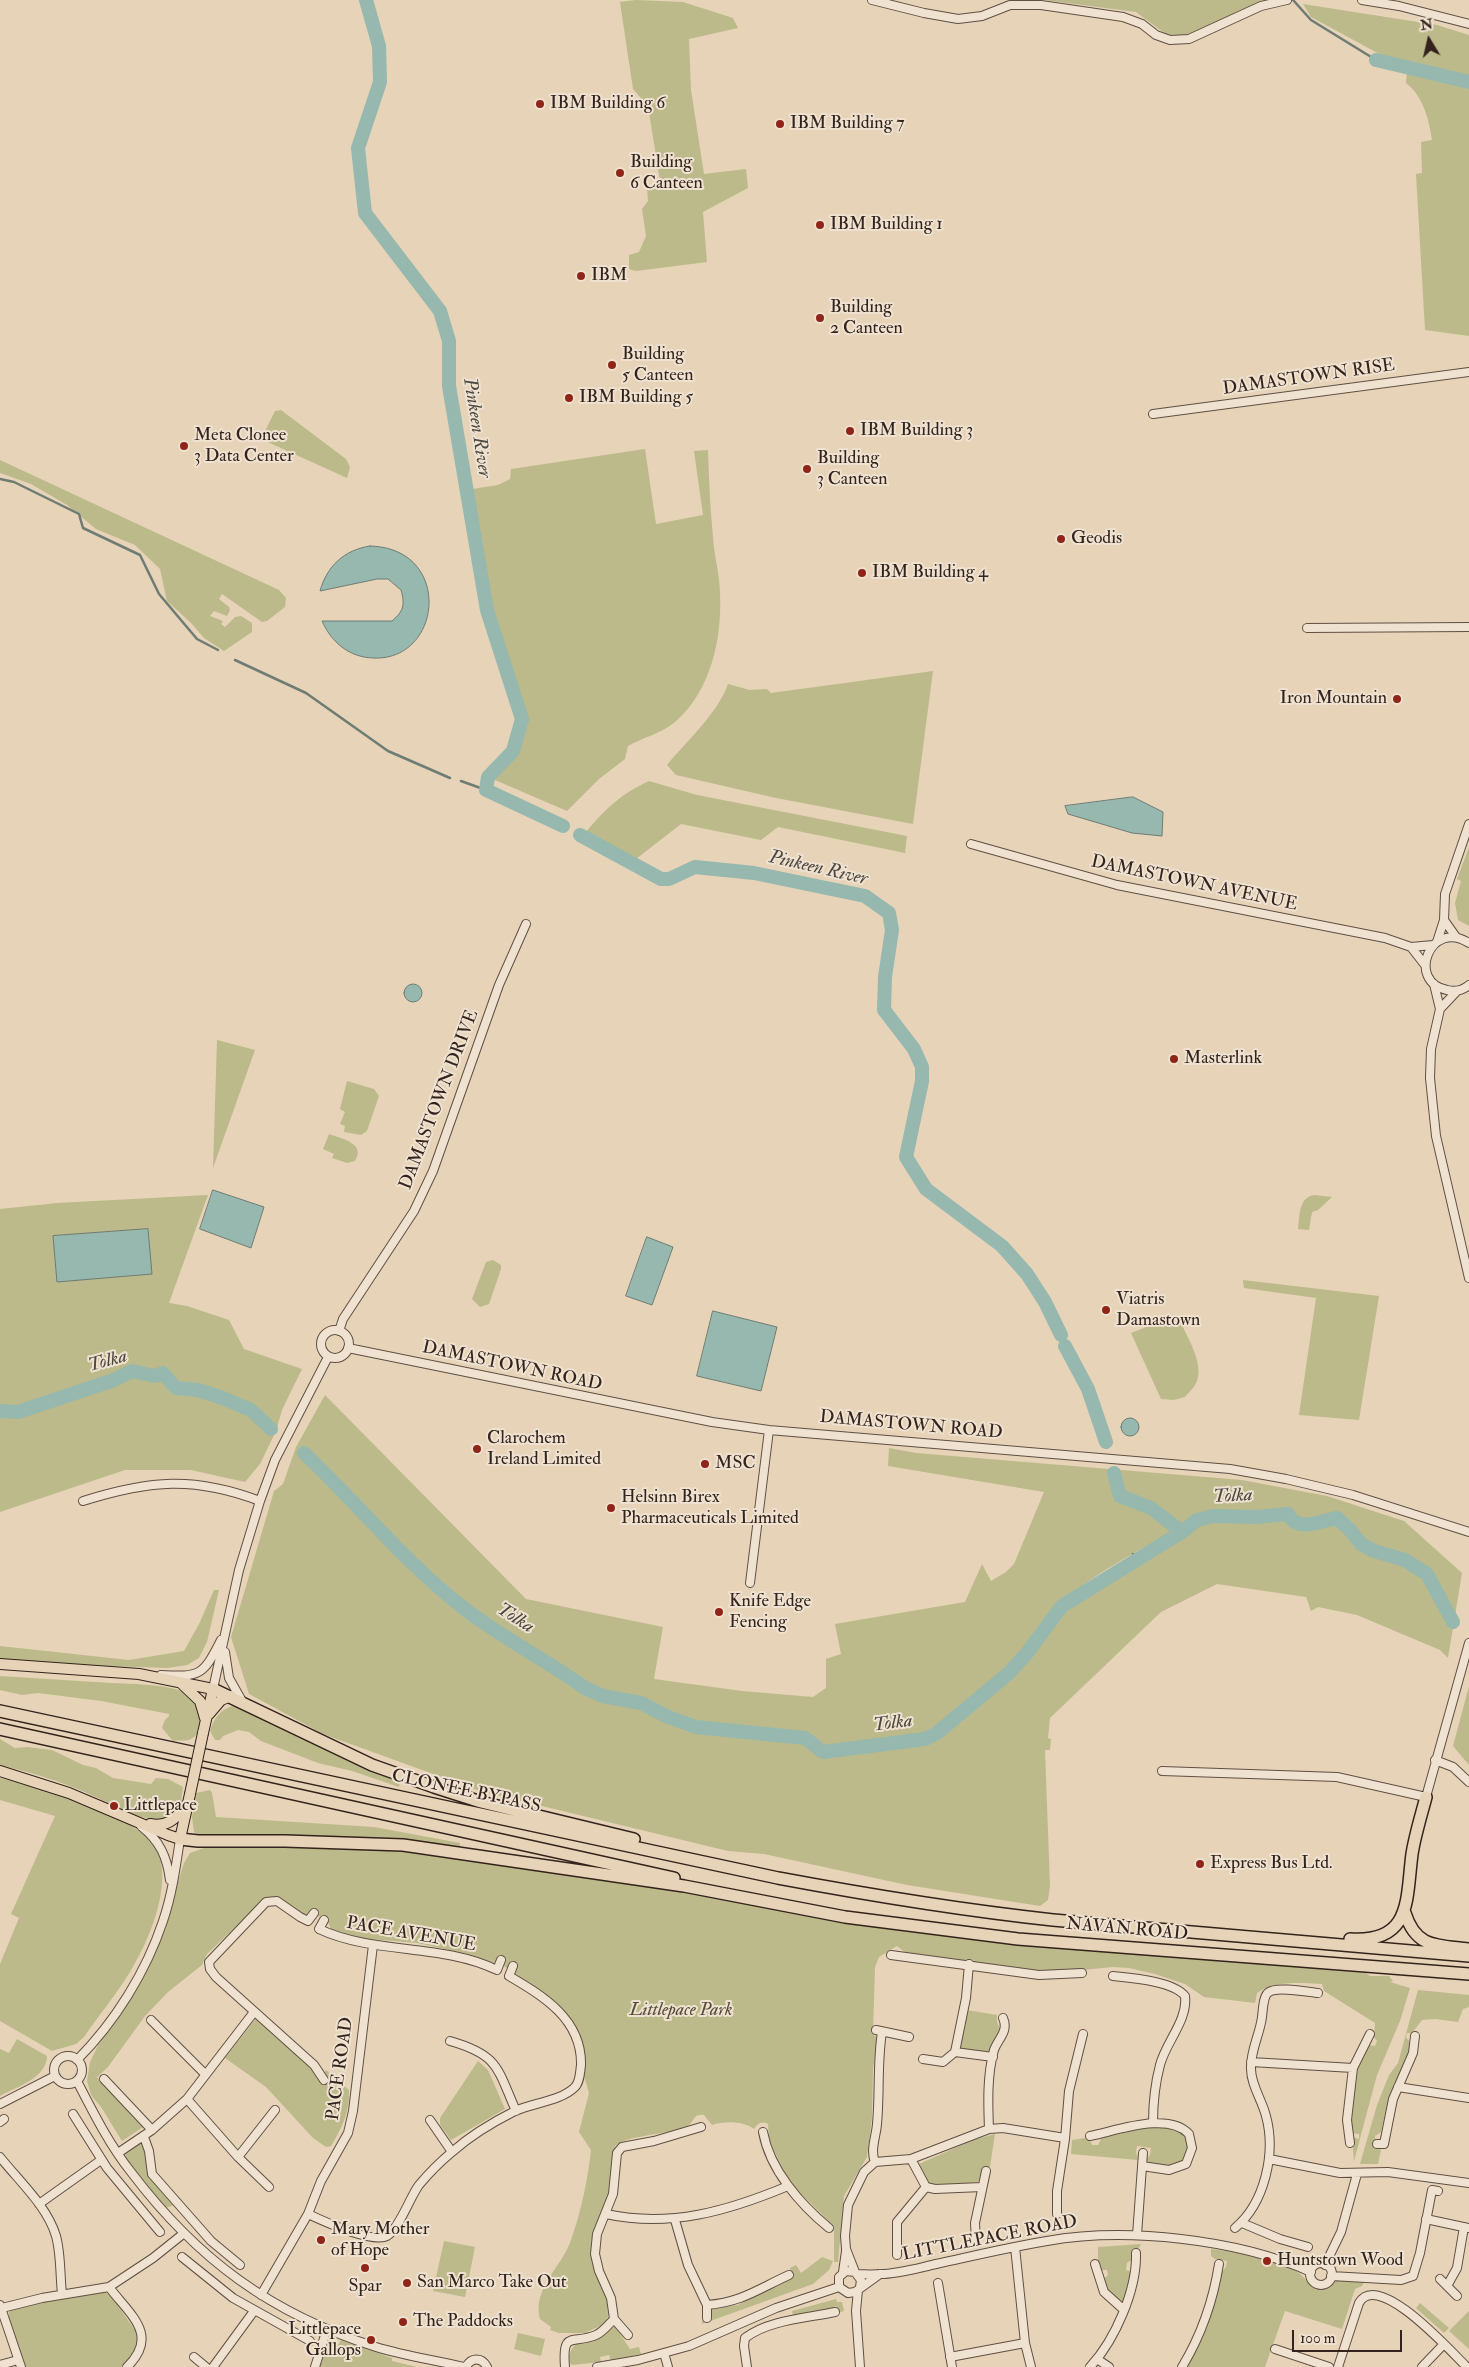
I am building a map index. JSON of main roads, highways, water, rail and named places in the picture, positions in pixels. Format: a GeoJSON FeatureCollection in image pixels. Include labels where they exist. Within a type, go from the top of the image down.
{"type":"FeatureCollection","features":[{"type":"Feature","properties":{"kind":"highway"},"geometry":{"type":"LineString","coordinates":[[213,1689],[372,1765],[481,1802],[783,1875],[925,1904]]}},
{"type":"Feature","properties":{"kind":"highway","name":"CLONEE BYPASS"},"geometry":{"type":"LineString","coordinates":[[0,1711],[778,1878],[925,1904]]}},
{"type":"Feature","properties":{"kind":"highway"},"geometry":{"type":"LineString","coordinates":[[0,1729],[750,1894],[891,1922]]}},
{"type":"Feature","properties":{"kind":"highway"},"geometry":{"type":"LineString","coordinates":[[1426,1797],[1412,1853],[1405,1912],[1410,1929],[1416,1937],[1427,1942],[1469,1949]]}},
{"type":"Feature","properties":{"kind":"highway"},"geometry":{"type":"LineString","coordinates":[[180,1838],[198,1841],[285,1841],[403,1845],[684,1886],[845,1917],[891,1922]]}},
{"type":"Feature","properties":{"kind":"highway","name":"NAVAN ROAD"},"geometry":{"type":"LineString","coordinates":[[925,1904],[1053,1920],[1284,1942]]}},
{"type":"Feature","properties":{"kind":"highway"},"geometry":{"type":"LineString","coordinates":[[1284,1942],[1320,1938],[1361,1940],[1374,1938],[1393,1930],[1405,1912]]}},
{"type":"Feature","properties":{"kind":"highway","name":"NAVAN ROAD"},"geometry":{"type":"LineString","coordinates":[[891,1922],[1018,1939],[1469,1974]]}},
{"type":"Feature","properties":{"kind":"highway"},"geometry":{"type":"LineString","coordinates":[[1284,1942],[1469,1956]]}},
{"type":"Feature","properties":{"kind":"main road"},"geometry":{"type":"LineString","coordinates":[[0,1664],[140,1674],[213,1689],[180,1838],[134,1821],[60,1789],[0,1770]]}},
{"type":"Feature","properties":{"kind":"main road"},"geometry":{"type":"LineString","coordinates":[[180,1682],[200,1701],[206,1720]]}},
{"type":"Feature","properties":{"kind":"main road"},"geometry":{"type":"LineString","coordinates":[[206,1720],[215,1705],[230,1696]]}},
{"type":"Feature","properties":{"kind":"main road"},"geometry":{"type":"LineString","coordinates":[[134,1821],[152,1825],[165,1825],[176,1818],[189,1798]]}},
{"type":"Feature","properties":{"kind":"water"},"geometry":{"type":"Polygon","coordinates":[[[370,546],[398,552],[417,566],[427,586],[429,607],[423,629],[410,646],[390,656],[364,657],[344,649],[329,634],[322,621],[392,621],[399,614],[403,603],[401,590],[388,579],[377,579],[320,591],[327,574],[338,561],[352,551],[370,546]]]}},
{"type":"Feature","properties":{"kind":"water"},"geometry":{"type":"Polygon","coordinates":[[[1133,797],[1163,812],[1162,836],[1132,833],[1068,814],[1065,806],[1133,797]]]}},
{"type":"Feature","properties":{"kind":"water"},"geometry":{"type":"Polygon","coordinates":[[[409,984],[417,984],[422,989],[420,1000],[409,1002],[404,997],[404,989],[409,984]]]}},
{"type":"Feature","properties":{"kind":"water"},"geometry":{"type":"Polygon","coordinates":[[[213,1190],[264,1207],[251,1248],[200,1229],[213,1190]]]}},
{"type":"Feature","properties":{"kind":"water"},"geometry":{"type":"Polygon","coordinates":[[[148,1229],[152,1274],[57,1282],[53,1236],[148,1229]]]}},
{"type":"Feature","properties":{"kind":"water"},"geometry":{"type":"Polygon","coordinates":[[[647,1237],[673,1247],[652,1305],[626,1296],[647,1237]]]}},
{"type":"Feature","properties":{"kind":"water"},"geometry":{"type":"Polygon","coordinates":[[[713,1311],[777,1327],[761,1391],[697,1376],[713,1311]]]}},
{"type":"Feature","properties":{"kind":"water"},"geometry":{"type":"Polygon","coordinates":[[[1130,1418],[1136,1421],[1139,1427],[1136,1433],[1130,1436],[1124,1433],[1121,1427],[1124,1421],[1130,1418]]]}},
{"type":"Feature","properties":{"kind":"waterway","name":"Pinkeen River"},"geometry":{"type":"LineString","coordinates":[[366,0],[379,46],[380,82],[358,148],[365,213],[440,311],[449,341],[449,386],[487,610],[522,719],[513,751],[488,777],[486,790],[563,826]]}},
{"type":"Feature","properties":{"kind":"waterway","name":"Pinkeen River"},"geometry":{"type":"LineString","coordinates":[[1293,0],[1311,20],[1376,60]]}},
{"type":"Feature","properties":{"kind":"waterway","name":"Pinkeen River"},"geometry":{"type":"LineString","coordinates":[[1376,60],[1469,82]]}},
{"type":"Feature","properties":{"kind":"waterway"},"geometry":{"type":"LineString","coordinates":[[0,479],[14,482],[79,514],[83,528],[140,555],[159,594],[197,639],[218,650]]}},
{"type":"Feature","properties":{"kind":"waterway"},"geometry":{"type":"LineString","coordinates":[[235,660],[306,693],[388,751],[450,778]]}},
{"type":"Feature","properties":{"kind":"waterway"},"geometry":{"type":"LineString","coordinates":[[461,781],[486,790]]}},
{"type":"Feature","properties":{"kind":"waterway","name":"Pinkeen River"},"geometry":{"type":"LineString","coordinates":[[580,835],[661,879],[669,879],[695,867],[754,873],[865,896],[889,913],[892,930],[885,977],[884,1010],[914,1049],[922,1067],[922,1081],[906,1157],[926,1189],[1002,1246],[1027,1274],[1045,1302],[1061,1335]]}},
{"type":"Feature","properties":{"kind":"waterway","name":"Pinkeen River"},"geometry":{"type":"LineString","coordinates":[[1065,1346],[1088,1389],[1106,1442]]}},
{"type":"Feature","properties":{"kind":"waterway","name":"Tolka"},"geometry":{"type":"LineString","coordinates":[[0,1411],[18,1412],[114,1380],[132,1371],[155,1376],[163,1373],[176,1388],[198,1390],[251,1410],[271,1429]]}},
{"type":"Feature","properties":{"kind":"waterway","name":"Tolka"},"geometry":{"type":"LineString","coordinates":[[304,1453],[440,1589],[491,1628],[585,1688],[603,1696],[641,1703],[668,1717],[696,1727],[805,1738],[823,1752],[925,1739],[937,1733],[1009,1673],[1027,1653],[1062,1606],[1182,1532],[1197,1520],[1213,1516],[1257,1517],[1288,1514],[1292,1520],[1303,1524],[1337,1518],[1361,1544],[1374,1551],[1405,1560],[1427,1574],[1453,1622]]}},
{"type":"Feature","properties":{"kind":"waterway","name":"Pinkeen River"},"geometry":{"type":"LineString","coordinates":[[1114,1473],[1120,1496],[1151,1508],[1182,1532]]}},
{"type":"Feature","properties":{"kind":"waterway"},"geometry":{"type":"LineString","coordinates":[[1133,1554],[1136,1559]]}},
{"type":"Feature","properties":{"kind":"place","name":"IBM Building 6"},"geometry":{"type":"Point","coordinates":[540,104]}},
{"type":"Feature","properties":{"kind":"place","name":"IBM Building 7"},"geometry":{"type":"Point","coordinates":[780,124]}},
{"type":"Feature","properties":{"kind":"place","name":"Building 6 Canteen"},"geometry":{"type":"Point","coordinates":[620,173]}},
{"type":"Feature","properties":{"kind":"place","name":"IBM Building 1"},"geometry":{"type":"Point","coordinates":[820,225]}},
{"type":"Feature","properties":{"kind":"place","name":"IBM"},"geometry":{"type":"Point","coordinates":[581,276]}},
{"type":"Feature","properties":{"kind":"place","name":"Building 2 Canteen"},"geometry":{"type":"Point","coordinates":[820,318]}},
{"type":"Feature","properties":{"kind":"place","name":"Building 5 Canteen"},"geometry":{"type":"Point","coordinates":[612,365]}},
{"type":"Feature","properties":{"kind":"place","name":"IBM Building 5"},"geometry":{"type":"Point","coordinates":[569,398]}},
{"type":"Feature","properties":{"kind":"place","name":"IBM Building 3"},"geometry":{"type":"Point","coordinates":[850,431]}},
{"type":"Feature","properties":{"kind":"place","name":"Meta Clonee 3 Data Center"},"geometry":{"type":"Point","coordinates":[184,446]}},
{"type":"Feature","properties":{"kind":"place","name":"Building 3 Canteen"},"geometry":{"type":"Point","coordinates":[807,469]}},
{"type":"Feature","properties":{"kind":"place","name":"Geodis"},"geometry":{"type":"Point","coordinates":[1061,539]}},
{"type":"Feature","properties":{"kind":"place","name":"IBM Building 4"},"geometry":{"type":"Point","coordinates":[862,573]}},
{"type":"Feature","properties":{"kind":"place","name":"Iron Mountain"},"geometry":{"type":"Point","coordinates":[1397,699]}},
{"type":"Feature","properties":{"kind":"place","name":"Masterlink"},"geometry":{"type":"Point","coordinates":[1174,1059]}},
{"type":"Feature","properties":{"kind":"place","name":"Viatris Damastown"},"geometry":{"type":"Point","coordinates":[1106,1310]}},
{"type":"Feature","properties":{"kind":"place","name":"Clarochem Ireland Limited"},"geometry":{"type":"Point","coordinates":[477,1449]}},
{"type":"Feature","properties":{"kind":"place","name":"MSC"},"geometry":{"type":"Point","coordinates":[705,1464]}},
{"type":"Feature","properties":{"kind":"place","name":"Helsinn Birex Pharmaceuticals Limited"},"geometry":{"type":"Point","coordinates":[611,1508]}},
{"type":"Feature","properties":{"kind":"place","name":"Knife Edge Fencing"},"geometry":{"type":"Point","coordinates":[719,1612]}},
{"type":"Feature","properties":{"kind":"place","name":"Littlepace"},"geometry":{"type":"Point","coordinates":[114,1806]}},
{"type":"Feature","properties":{"kind":"place","name":"Express Bus Ltd."},"geometry":{"type":"Point","coordinates":[1200,1864]}},
{"type":"Feature","properties":{"kind":"place","name":"Mary Mother of Hope"},"geometry":{"type":"Point","coordinates":[321,2240]}},
{"type":"Feature","properties":{"kind":"place","name":"Huntstown Wood"},"geometry":{"type":"Point","coordinates":[1267,2261]}},
{"type":"Feature","properties":{"kind":"place","name":"Spar"},"geometry":{"type":"Point","coordinates":[365,2268]}},
{"type":"Feature","properties":{"kind":"place","name":"San Marco Take Out"},"geometry":{"type":"Point","coordinates":[407,2283]}},
{"type":"Feature","properties":{"kind":"place","name":"The Paddocks"},"geometry":{"type":"Point","coordinates":[403,2322]}},
{"type":"Feature","properties":{"kind":"place","name":"Littlepace Gallops"},"geometry":{"type":"Point","coordinates":[371,2340]}},
{"type":"Feature","properties":{"kind":"park label","name":"Littlepace Park"},"geometry":{"type":"Point","coordinates":[681,2011]}}]}
